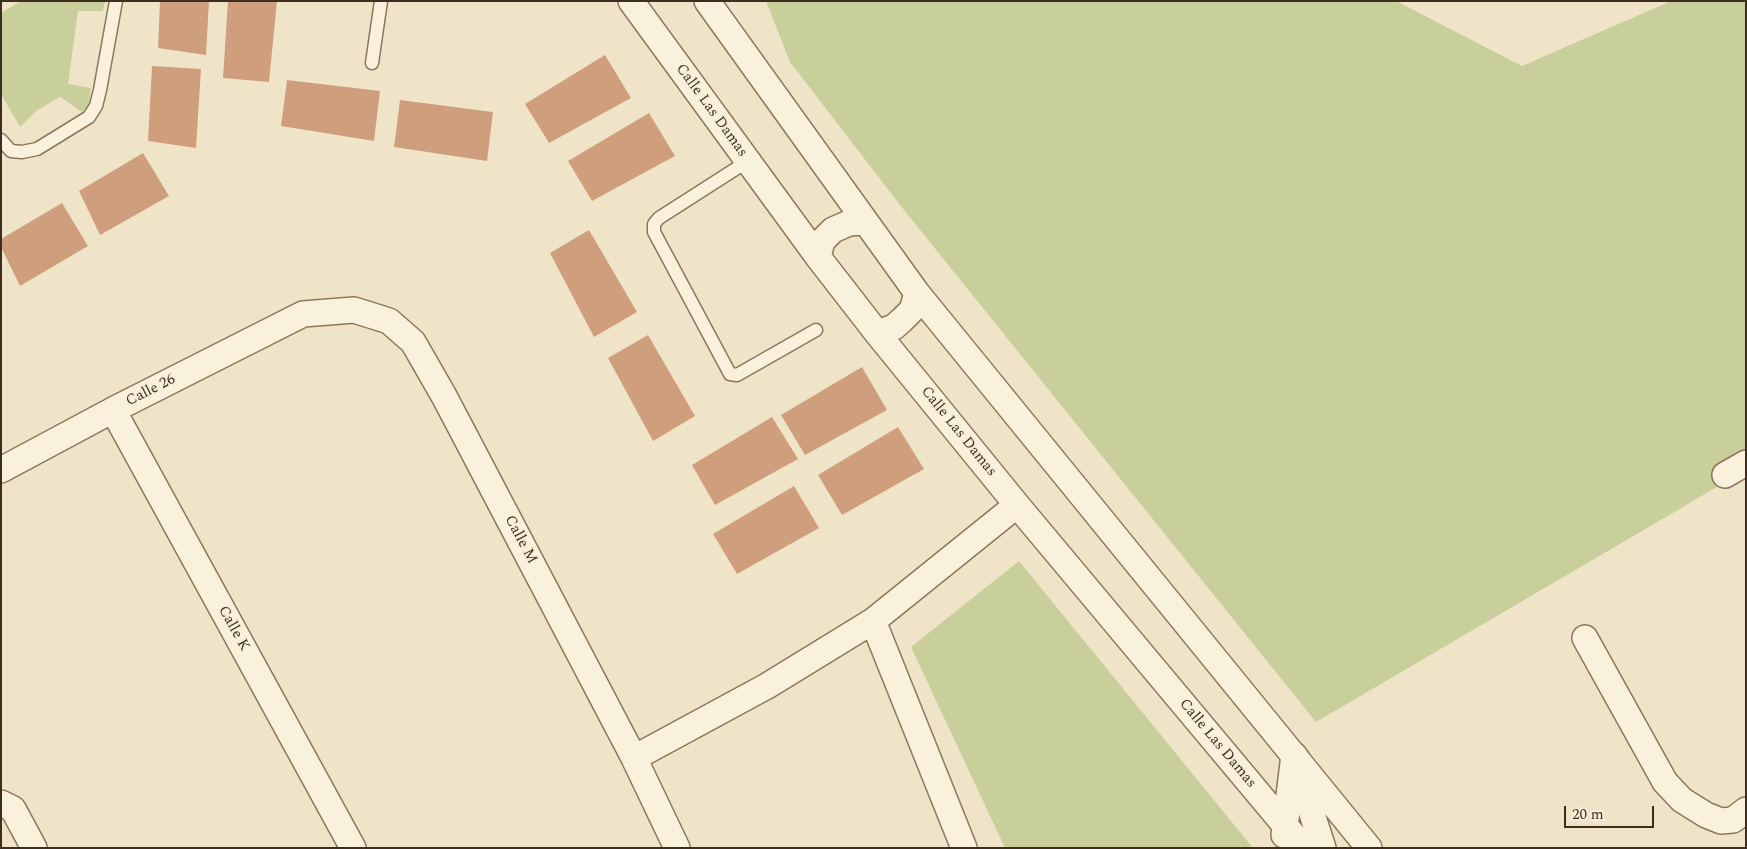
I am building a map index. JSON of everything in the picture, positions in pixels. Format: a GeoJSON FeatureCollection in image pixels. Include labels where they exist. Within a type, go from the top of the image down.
{"type":"FeatureCollection","features":[{"type":"Feature","properties":{"kind":"street","name":"Calle Las Damas"},"geometry":{"type":"LineString","coordinates":[[631,1],[818,257],[877,333],[1017,505],[1304,848]]}},
{"type":"Feature","properties":{"kind":"street"},"geometry":{"type":"LineString","coordinates":[[707,1],[917,293],[1369,848]]}},
{"type":"Feature","properties":{"kind":"street"},"geometry":{"type":"LineString","coordinates":[[818,257],[822,241],[833,230],[849,223],[865,222]]}},
{"type":"Feature","properties":{"kind":"street"},"geometry":{"type":"LineString","coordinates":[[877,333],[894,327],[912,310],[917,293]]}},
{"type":"Feature","properties":{"kind":"street","name":"Calle M"},"geometry":{"type":"LineString","coordinates":[[303,314],[354,310],[389,321],[413,342],[444,396],[634,758],[676,848]]}},
{"type":"Feature","properties":{"kind":"street","name":"Calle 26"},"geometry":{"type":"LineString","coordinates":[[1,470],[303,314]]}},
{"type":"Feature","properties":{"kind":"street","name":"Calle K"},"geometry":{"type":"LineString","coordinates":[[114,410],[353,848]]}},
{"type":"Feature","properties":{"kind":"street"},"geometry":{"type":"LineString","coordinates":[[634,758],[767,686],[873,621],[1017,505]]}},
{"type":"Feature","properties":{"kind":"street"},"geometry":{"type":"LineString","coordinates":[[873,621],[964,848]]}},
{"type":"Feature","properties":{"kind":"street"},"geometry":{"type":"LineString","coordinates":[[1585,638],[1665,782],[1682,800],[1706,816],[1721,821],[1733,820],[1746,810]]}},
{"type":"Feature","properties":{"kind":"street"},"geometry":{"type":"LineString","coordinates":[[1283,848],[1294,755]]}},
{"type":"Feature","properties":{"kind":"street"},"geometry":{"type":"LineString","coordinates":[[1294,755],[1322,848]]}},
{"type":"Feature","properties":{"kind":"street"},"geometry":{"type":"LineString","coordinates":[[1294,755],[1356,848]]}},
{"type":"Feature","properties":{"kind":"street"},"geometry":{"type":"LineString","coordinates":[[7,806],[34,848]]}},
{"type":"Feature","properties":{"kind":"lane"},"geometry":{"type":"LineString","coordinates":[[1,140],[12,151],[22,152],[37,149],[89,117],[96,106],[100,90],[116,1]]}},
{"type":"Feature","properties":{"kind":"lane"},"geometry":{"type":"LineString","coordinates":[[372,63],[381,1]]}},
{"type":"Feature","properties":{"kind":"lane"},"geometry":{"type":"LineString","coordinates":[[748,161],[659,218],[654,224],[654,232],[730,374],[737,375],[816,330]]}},
{"type":"Feature","properties":{"kind":"green space"},"geometry":{"type":"Polygon","coordinates":[[[21,1],[105,1],[103,11],[78,11],[68,84],[91,88],[89,106],[82,112],[60,97],[36,111],[20,127],[1,94],[1,13],[21,1]]]}},
{"type":"Feature","properties":{"kind":"green space"},"geometry":{"type":"Polygon","coordinates":[[[766,1],[1396,1],[1522,66],[1671,1],[1746,1],[1746,470],[1316,722],[900,205],[790,62],[766,1]]]}},
{"type":"Feature","properties":{"kind":"green space"},"geometry":{"type":"Polygon","coordinates":[[[1019,561],[1253,848],[1005,848],[911,647],[1019,561]]]}},
{"type":"Feature","properties":{"kind":"building"},"geometry":{"type":"Polygon","coordinates":[[[160,1],[209,1],[206,55],[158,48],[160,1]]]}},
{"type":"Feature","properties":{"kind":"building"},"geometry":{"type":"Polygon","coordinates":[[[228,1],[277,1],[269,82],[223,78],[228,1]]]}},
{"type":"Feature","properties":{"kind":"building"},"geometry":{"type":"Polygon","coordinates":[[[605,55],[631,98],[549,143],[525,104],[605,55]]]}},
{"type":"Feature","properties":{"kind":"building"},"geometry":{"type":"Polygon","coordinates":[[[152,66],[201,69],[196,148],[148,141],[152,66]]]}},
{"type":"Feature","properties":{"kind":"building"},"geometry":{"type":"Polygon","coordinates":[[[287,80],[380,91],[374,141],[281,126],[287,80]]]}},
{"type":"Feature","properties":{"kind":"building"},"geometry":{"type":"Polygon","coordinates":[[[400,100],[493,112],[487,161],[394,147],[400,100]]]}},
{"type":"Feature","properties":{"kind":"building"},"geometry":{"type":"Polygon","coordinates":[[[649,113],[675,156],[592,201],[568,161],[649,113]]]}},
{"type":"Feature","properties":{"kind":"building"},"geometry":{"type":"Polygon","coordinates":[[[143,153],[169,196],[100,235],[79,191],[143,153]]]}},
{"type":"Feature","properties":{"kind":"building"},"geometry":{"type":"Polygon","coordinates":[[[62,203],[88,246],[20,286],[1,247],[1,239],[62,203]]]}},
{"type":"Feature","properties":{"kind":"building"},"geometry":{"type":"Polygon","coordinates":[[[589,230],[637,312],[594,337],[550,253],[589,230]]]}},
{"type":"Feature","properties":{"kind":"building"},"geometry":{"type":"Polygon","coordinates":[[[648,335],[695,416],[653,441],[608,358],[648,335]]]}},
{"type":"Feature","properties":{"kind":"building"},"geometry":{"type":"Polygon","coordinates":[[[862,367],[887,410],[805,455],[781,415],[862,367]]]}},
{"type":"Feature","properties":{"kind":"building"},"geometry":{"type":"Polygon","coordinates":[[[772,417],[798,459],[715,505],[692,465],[772,417]]]}},
{"type":"Feature","properties":{"kind":"building"},"geometry":{"type":"Polygon","coordinates":[[[898,427],[924,469],[842,515],[818,475],[898,427]]]}},
{"type":"Feature","properties":{"kind":"building"},"geometry":{"type":"Polygon","coordinates":[[[794,486],[819,528],[737,574],[713,534],[794,486]]]}}]}
